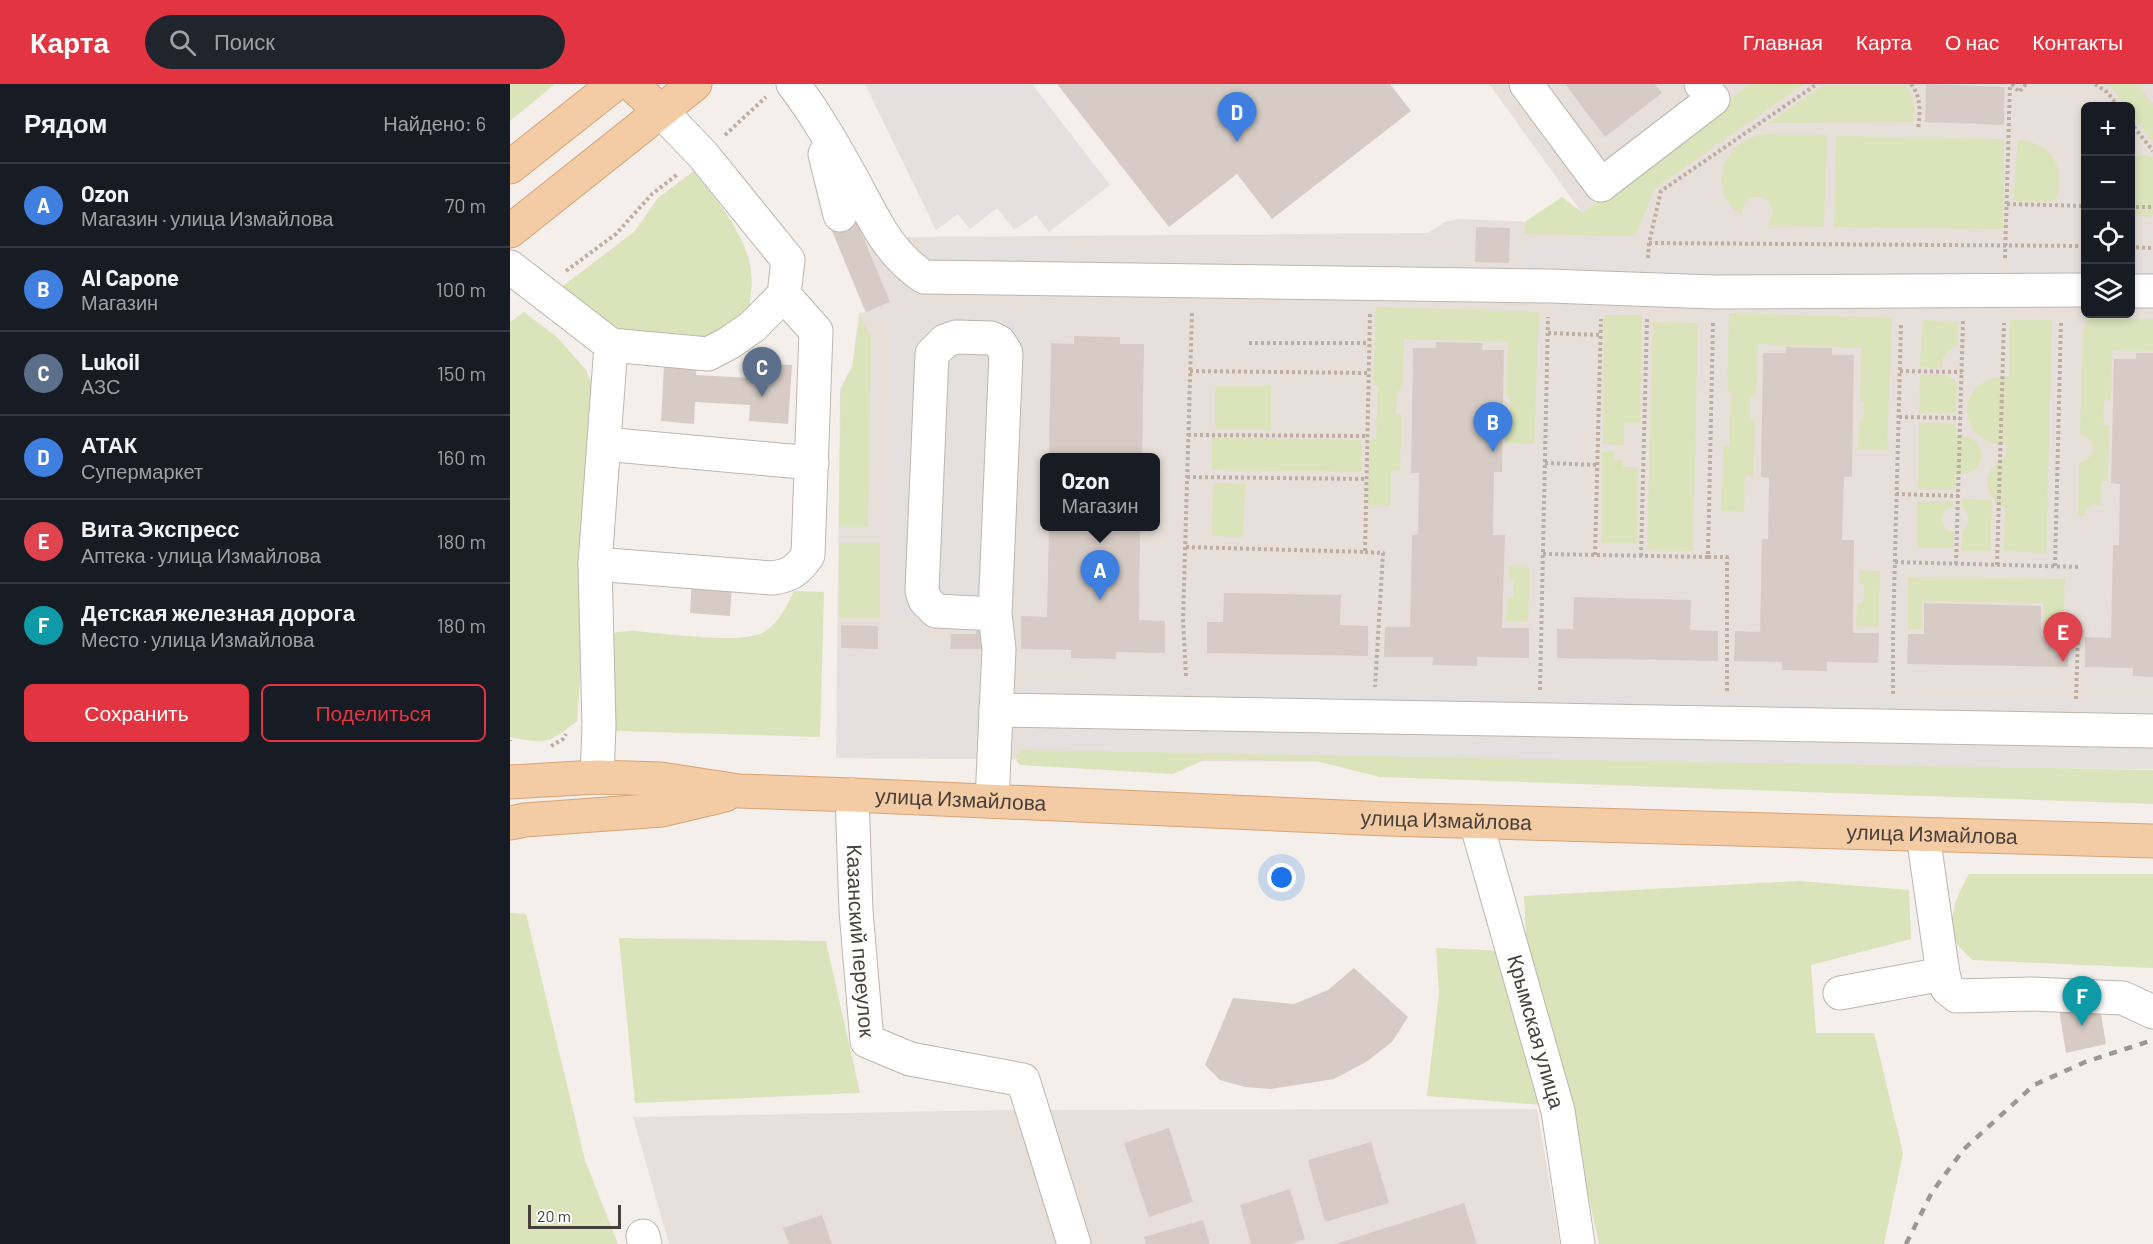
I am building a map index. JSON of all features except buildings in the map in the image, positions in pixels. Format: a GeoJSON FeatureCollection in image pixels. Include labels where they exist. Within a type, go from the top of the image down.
{"type":"FeatureCollection","features":[{"type":"Feature","properties":{"kind":"main road"},"geometry":{"type":"LineString","coordinates":[[513,166],[615,84]]}},
{"type":"Feature","properties":{"kind":"main road"},"geometry":{"type":"LineString","coordinates":[[631,84],[661,111]]}},
{"type":"Feature","properties":{"kind":"main road"},"geometry":{"type":"LineString","coordinates":[[510,231],[695,84]]}},
{"type":"Feature","properties":{"kind":"main road","name":"улица Измайлова"},"geometry":{"type":"LineString","coordinates":[[510,782],[597,777],[661,779],[739,791],[1476,822],[2153,841]]}},
{"type":"Feature","properties":{"kind":"main road","name":"улица Измайлова"},"geometry":{"type":"LineString","coordinates":[[515,820],[662,810],[739,791]]}},
{"type":"Feature","properties":{"kind":"street"},"geometry":{"type":"LineString","coordinates":[[1526,84],[1601,185],[1715,89]]}},
{"type":"Feature","properties":{"kind":"street"},"geometry":{"type":"LineString","coordinates":[[782,88],[816,114],[886,241],[909,268],[924,277],[1549,286],[1714,292],[2074,290]]}},
{"type":"Feature","properties":{"kind":"street"},"geometry":{"type":"LineString","coordinates":[[510,267],[538,291],[611,345],[708,354],[752,327],[784,295],[788,260],[703,155],[661,111]]}},
{"type":"Feature","properties":{"kind":"street"},"geometry":{"type":"LineString","coordinates":[[816,114],[840,215]]}},
{"type":"Feature","properties":{"kind":"street"},"geometry":{"type":"LineString","coordinates":[[2135,291],[2153,291]]}},
{"type":"Feature","properties":{"kind":"street"},"geometry":{"type":"LineString","coordinates":[[595,564],[772,578],[784,577],[795,572],[808,555],[816,331],[784,295]]}},
{"type":"Feature","properties":{"kind":"street"},"geometry":{"type":"LineString","coordinates":[[992,801],[999,649],[995,614],[1006,353],[999,342],[991,338],[956,337],[945,341],[932,354],[922,591],[925,600],[936,611],[995,614]]}},
{"type":"Feature","properties":{"kind":"street"},"geometry":{"type":"LineString","coordinates":[[597,777],[599,726],[595,564],[611,345]]}},
{"type":"Feature","properties":{"kind":"street"},"geometry":{"type":"LineString","coordinates":[[604,444],[812,463]]}},
{"type":"Feature","properties":{"kind":"street"},"geometry":{"type":"LineString","coordinates":[[996,710],[2153,731]]}},
{"type":"Feature","properties":{"kind":"street","name":"Казанский переулок"},"geometry":{"type":"LineString","coordinates":[[852,795],[856,911],[867,1041],[910,1059],[1023,1080],[1074,1244]]}},
{"type":"Feature","properties":{"kind":"street","name":"Крымская улица"},"geometry":{"type":"LineString","coordinates":[[1476,822],[1558,1111],[1578,1244]]}},
{"type":"Feature","properties":{"kind":"street"},"geometry":{"type":"LineString","coordinates":[[1923,835],[1944,974],[1947,988],[1957,996],[2031,994],[2123,998],[2153,1012]]}},
{"type":"Feature","properties":{"kind":"street"},"geometry":{"type":"LineString","coordinates":[[1839,993],[1944,974]]}},
{"type":"Feature","properties":{"kind":"path"},"geometry":{"type":"LineString","coordinates":[[1817,84],[1661,191],[1649,243],[2081,246]]}},
{"type":"Feature","properties":{"kind":"path"},"geometry":{"type":"LineString","coordinates":[[1911,84],[1916,90],[1920,105],[1918,129]]}},
{"type":"Feature","properties":{"kind":"path"},"geometry":{"type":"LineString","coordinates":[[2012,84],[2019,92],[2026,84]]}},
{"type":"Feature","properties":{"kind":"path"},"geometry":{"type":"LineString","coordinates":[[2095,84],[2107,92],[2115,102]]}},
{"type":"Feature","properties":{"kind":"path"},"geometry":{"type":"LineString","coordinates":[[538,291],[616,234],[652,194],[703,155],[782,88]]}},
{"type":"Feature","properties":{"kind":"path"},"geometry":{"type":"LineString","coordinates":[[2135,128],[2153,151]]}},
{"type":"Feature","properties":{"kind":"path"},"geometry":{"type":"LineString","coordinates":[[2007,204],[2081,206]]}},
{"type":"Feature","properties":{"kind":"path"},"geometry":{"type":"LineString","coordinates":[[2135,207],[2153,207]]}},
{"type":"Feature","properties":{"kind":"path"},"geometry":{"type":"LineString","coordinates":[[2135,247],[2153,248]]}},
{"type":"Feature","properties":{"kind":"path"},"geometry":{"type":"LineString","coordinates":[[1186,676],[1183,621],[1192,280]]}},
{"type":"Feature","properties":{"kind":"path"},"geometry":{"type":"LineString","coordinates":[[1365,552],[1370,284]]}},
{"type":"Feature","properties":{"kind":"path"},"geometry":{"type":"LineString","coordinates":[[1539,720],[1549,286]]}},
{"type":"Feature","properties":{"kind":"path"},"geometry":{"type":"LineString","coordinates":[[1595,555],[1602,288]]}},
{"type":"Feature","properties":{"kind":"path"},"geometry":{"type":"LineString","coordinates":[[1641,556],[1647,289]]}},
{"type":"Feature","properties":{"kind":"path"},"geometry":{"type":"LineString","coordinates":[[1894,727],[1893,634],[1902,290]]}},
{"type":"Feature","properties":{"kind":"path"},"geometry":{"type":"LineString","coordinates":[[1956,564],[1964,290]]}},
{"type":"Feature","properties":{"kind":"path"},"geometry":{"type":"LineString","coordinates":[[2055,566],[2074,290]]}},
{"type":"Feature","properties":{"kind":"path"},"geometry":{"type":"LineString","coordinates":[[1708,557],[1714,292]]}},
{"type":"Feature","properties":{"kind":"path"},"geometry":{"type":"LineString","coordinates":[[1548,333],[1600,334]]}},
{"type":"Feature","properties":{"kind":"path"},"geometry":{"type":"LineString","coordinates":[[1249,343],[1369,343]]}},
{"type":"Feature","properties":{"kind":"path"},"geometry":{"type":"LineString","coordinates":[[1190,371],[1369,373]]}},
{"type":"Feature","properties":{"kind":"path"},"geometry":{"type":"LineString","coordinates":[[1900,371],[1962,372]]}},
{"type":"Feature","properties":{"kind":"path"},"geometry":{"type":"LineString","coordinates":[[1899,417],[1960,418]]}},
{"type":"Feature","properties":{"kind":"path"},"geometry":{"type":"LineString","coordinates":[[1188,435],[1367,436]]}},
{"type":"Feature","properties":{"kind":"path"},"geometry":{"type":"LineString","coordinates":[[1545,463],[1597,465]]}},
{"type":"Feature","properties":{"kind":"path"},"geometry":{"type":"LineString","coordinates":[[1187,477],[1367,479]]}},
{"type":"Feature","properties":{"kind":"path"},"geometry":{"type":"LineString","coordinates":[[1896,494],[1959,496]]}},
{"type":"Feature","properties":{"kind":"path"},"geometry":{"type":"LineString","coordinates":[[1185,547],[1383,553],[1374,717]]}},
{"type":"Feature","properties":{"kind":"path"},"geometry":{"type":"LineString","coordinates":[[1543,554],[1728,557],[1727,724]]}},
{"type":"Feature","properties":{"kind":"path"},"geometry":{"type":"LineString","coordinates":[[1895,562],[2080,567]]}},
{"type":"Feature","properties":{"kind":"path"},"geometry":{"type":"LineString","coordinates":[[2075,729],[2078,637]]}},
{"type":"Feature","properties":{"kind":"path"},"geometry":{"type":"LineString","coordinates":[[549,747],[563,739],[572,726],[599,726]]}},
{"type":"Feature","properties":{"kind":"shaded area"},"geometry":{"type":"Polygon","coordinates":[[[865,84],[1032,84],[1110,185],[1049,232],[1036,215],[1014,230],[997,208],[970,229],[958,214],[936,230],[865,84]]]}},
{"type":"Feature","properties":{"kind":"shaded area"},"geometry":{"type":"Polygon","coordinates":[[[1489,84],[2153,84],[2153,769],[836,758],[840,389],[852,366],[859,313],[865,312],[828,221],[882,198],[904,237],[1428,233],[1445,222],[1459,219],[1557,223],[1583,214],[1489,84]]]}},
{"type":"Feature","properties":{"kind":"shaded area"},"geometry":{"type":"Polygon","coordinates":[[[925,240],[1068,242],[1067,266],[924,264],[925,240]]]}},
{"type":"Feature","properties":{"kind":"shaded area"},"geometry":{"type":"Polygon","coordinates":[[[1524,244],[1641,250],[1640,274],[1523,268],[1524,244]]]}},
{"type":"Feature","properties":{"kind":"shaded area"},"geometry":{"type":"Polygon","coordinates":[[[1077,249],[1458,250],[1458,271],[1077,270],[1077,249]]]}},
{"type":"Feature","properties":{"kind":"shaded area"},"geometry":{"type":"Polygon","coordinates":[[[1655,250],[1999,255],[1999,283],[1654,278],[1655,250]]]}},
{"type":"Feature","properties":{"kind":"shaded area"},"geometry":{"type":"Polygon","coordinates":[[[2011,252],[2081,253],[2081,283],[2011,281],[2011,252]]]}},
{"type":"Feature","properties":{"kind":"shaded area"},"geometry":{"type":"Polygon","coordinates":[[[2135,254],[2153,254],[2153,284],[2135,284],[2135,254]]]}},
{"type":"Feature","properties":{"kind":"shaded area"},"geometry":{"type":"Polygon","coordinates":[[[1020,310],[1014,620],[890,619],[891,324],[903,311],[1020,310]]]}},
{"type":"Feature","properties":{"kind":"shaded area"},"geometry":{"type":"Polygon","coordinates":[[[840,653],[979,657],[976,757],[837,753],[840,653]]]}},
{"type":"Feature","properties":{"kind":"shaded area"},"geometry":{"type":"Polygon","coordinates":[[[1018,685],[2153,702],[2153,724],[1018,706],[1018,685]]]}},
{"type":"Feature","properties":{"kind":"shaded area"},"geometry":{"type":"Polygon","coordinates":[[[1029,729],[2153,749],[2153,769],[1029,749],[1029,729]]]}},
{"type":"Feature","properties":{"kind":"shaded area"},"geometry":{"type":"Polygon","coordinates":[[[1537,1109],[1560,1244],[669,1244],[633,1117],[1006,1110],[1537,1109]]]}},
{"type":"Feature","properties":{"kind":"green space"},"geometry":{"type":"Polygon","coordinates":[[[510,84],[555,84],[510,121],[510,84]]]}},
{"type":"Feature","properties":{"kind":"green space"},"geometry":{"type":"Polygon","coordinates":[[[1750,84],[1804,84],[1655,188],[1635,236],[1525,234],[1526,221],[1562,197],[1583,213],[1750,84]]]}},
{"type":"Feature","properties":{"kind":"green space"},"geometry":{"type":"Polygon","coordinates":[[[2106,84],[2137,84],[2153,104],[2153,143],[2135,118],[2135,102],[2122,102],[2106,84]]]}},
{"type":"Feature","properties":{"kind":"green space"},"geometry":{"type":"Polygon","coordinates":[[[1822,86],[1906,86],[1914,103],[1913,122],[1769,123],[1822,86]]]}},
{"type":"Feature","properties":{"kind":"green space"},"geometry":{"type":"Polygon","coordinates":[[[1765,134],[1827,135],[1824,227],[1767,225],[1772,216],[1772,208],[1762,198],[1749,199],[1744,206],[1742,216],[1728,203],[1722,186],[1722,176],[1727,159],[1739,144],[1765,134]]]}},
{"type":"Feature","properties":{"kind":"green space"},"geometry":{"type":"Polygon","coordinates":[[[1836,136],[2004,139],[2003,229],[1834,227],[1836,136]]]}},
{"type":"Feature","properties":{"kind":"green space"},"geometry":{"type":"Polygon","coordinates":[[[2018,140],[2040,146],[2054,160],[2059,179],[2055,201],[2013,201],[2018,140]]]}},
{"type":"Feature","properties":{"kind":"green space"},"geometry":{"type":"Polygon","coordinates":[[[2142,155],[2153,157],[2153,215],[2148,217],[2135,215],[2135,157],[2142,155]]]}},
{"type":"Feature","properties":{"kind":"green space"},"geometry":{"type":"Polygon","coordinates":[[[694,171],[729,218],[749,258],[752,278],[747,318],[707,345],[616,340],[551,295],[635,231],[658,198],[694,171]]]}},
{"type":"Feature","properties":{"kind":"green space"},"geometry":{"type":"Polygon","coordinates":[[[1376,307],[1539,312],[1534,444],[1505,443],[1506,414],[1510,414],[1510,396],[1506,395],[1508,342],[1404,339],[1402,391],[1397,391],[1396,414],[1402,415],[1400,471],[1391,471],[1390,506],[1368,505],[1370,439],[1376,439],[1378,386],[1373,386],[1376,307]]]}},
{"type":"Feature","properties":{"kind":"green space"},"geometry":{"type":"Polygon","coordinates":[[[524,312],[558,338],[586,370],[599,401],[577,721],[553,738],[540,741],[510,737],[510,322],[524,312]]]}},
{"type":"Feature","properties":{"kind":"green space"},"geometry":{"type":"Polygon","coordinates":[[[1729,313],[1892,318],[1887,449],[1858,449],[1859,420],[1863,420],[1864,401],[1860,401],[1861,348],[1758,344],[1756,396],[1750,397],[1750,420],[1755,420],[1753,477],[1745,476],[1744,512],[1721,511],[1724,445],[1729,445],[1731,392],[1727,391],[1729,313]]]}},
{"type":"Feature","properties":{"kind":"green space"},"geometry":{"type":"Polygon","coordinates":[[[1604,315],[1642,315],[1640,423],[1624,423],[1624,445],[1603,444],[1604,315]]]}},
{"type":"Feature","properties":{"kind":"green space"},"geometry":{"type":"Polygon","coordinates":[[[860,316],[871,336],[868,527],[839,526],[841,389],[853,366],[860,316]]]}},
{"type":"Feature","properties":{"kind":"green space"},"geometry":{"type":"Polygon","coordinates":[[[2089,318],[2153,319],[2153,351],[2112,350],[2111,400],[2104,401],[2103,425],[2109,425],[2108,481],[2101,481],[2101,505],[2093,504],[2086,509],[2085,516],[2078,516],[2079,463],[2088,459],[2093,450],[2090,440],[2080,435],[2083,330],[2089,318]]]}},
{"type":"Feature","properties":{"kind":"green space"},"geometry":{"type":"Polygon","coordinates":[[[1923,320],[1958,322],[1958,346],[1946,354],[1942,368],[1920,367],[1923,320]]]}},
{"type":"Feature","properties":{"kind":"green space"},"geometry":{"type":"Polygon","coordinates":[[[2010,320],[2052,320],[2046,553],[2004,551],[2005,508],[1992,496],[1987,482],[1992,468],[2006,457],[2007,445],[1989,442],[1977,434],[1969,422],[1967,409],[1970,397],[1978,386],[1991,379],[2009,377],[2010,320]]]}},
{"type":"Feature","properties":{"kind":"green space"},"geometry":{"type":"Polygon","coordinates":[[[1653,322],[1698,323],[1693,551],[1647,550],[1653,322]]]}},
{"type":"Feature","properties":{"kind":"green space"},"geometry":{"type":"Polygon","coordinates":[[[1920,375],[1946,375],[1957,382],[1956,413],[1919,413],[1920,375]]]}},
{"type":"Feature","properties":{"kind":"green space"},"geometry":{"type":"Polygon","coordinates":[[[1215,386],[1271,386],[1271,430],[1215,430],[1215,386]]]}},
{"type":"Feature","properties":{"kind":"green space"},"geometry":{"type":"Polygon","coordinates":[[[1919,423],[1955,423],[1956,437],[1970,437],[1977,443],[1982,456],[1980,462],[1971,472],[1955,473],[1955,490],[1918,490],[1919,423]]]}},
{"type":"Feature","properties":{"kind":"green space"},"geometry":{"type":"Polygon","coordinates":[[[1212,438],[1362,440],[1362,472],[1212,470],[1212,438]]]}},
{"type":"Feature","properties":{"kind":"green space"},"geometry":{"type":"Polygon","coordinates":[[[1614,451],[1614,460],[1623,460],[1623,467],[1638,467],[1637,543],[1602,543],[1602,452],[1614,451]]]}},
{"type":"Feature","properties":{"kind":"green space"},"geometry":{"type":"Polygon","coordinates":[[[1213,483],[1245,484],[1243,537],[1212,536],[1213,483]]]}},
{"type":"Feature","properties":{"kind":"green space"},"geometry":{"type":"Polygon","coordinates":[[[1962,499],[1992,500],[1990,551],[1962,551],[1962,531],[1969,519],[1962,507],[1962,499]]]}},
{"type":"Feature","properties":{"kind":"green space"},"geometry":{"type":"Polygon","coordinates":[[[1917,501],[1954,501],[1954,506],[1945,510],[1941,519],[1945,529],[1954,533],[1954,548],[1917,548],[1917,501]]]}},
{"type":"Feature","properties":{"kind":"green space"},"geometry":{"type":"Polygon","coordinates":[[[839,543],[880,543],[880,617],[839,617],[839,543]]]}},
{"type":"Feature","properties":{"kind":"green space"},"geometry":{"type":"Polygon","coordinates":[[[1509,566],[1530,567],[1528,622],[1506,621],[1507,598],[1513,598],[1514,580],[1509,580],[1509,566]]]}},
{"type":"Feature","properties":{"kind":"green space"},"geometry":{"type":"Polygon","coordinates":[[[1859,570],[1880,571],[1878,627],[1856,626],[1857,603],[1863,603],[1864,584],[1859,584],[1859,570]]]}},
{"type":"Feature","properties":{"kind":"green space"},"geometry":{"type":"Polygon","coordinates":[[[1908,577],[2065,579],[2063,634],[2043,634],[2043,603],[1922,601],[1921,629],[1908,629],[1908,577]]]}},
{"type":"Feature","properties":{"kind":"green space"},"geometry":{"type":"Polygon","coordinates":[[[794,591],[824,592],[820,737],[586,730],[603,640],[617,632],[634,631],[721,638],[753,636],[764,632],[774,624],[794,591]]]}},
{"type":"Feature","properties":{"kind":"green space"},"geometry":{"type":"Polygon","coordinates":[[[1021,750],[2153,770],[2153,804],[1380,777],[1316,761],[1206,759],[1173,774],[1021,765],[1017,762],[1016,755],[1021,750]]]}},
{"type":"Feature","properties":{"kind":"green space"},"geometry":{"type":"Polygon","coordinates":[[[1969,874],[2153,874],[2153,968],[1972,960],[1956,942],[1952,924],[1957,898],[1969,874]]]}},
{"type":"Feature","properties":{"kind":"green space"},"geometry":{"type":"Polygon","coordinates":[[[1799,881],[1909,890],[1911,939],[1811,965],[1816,1033],[1874,1033],[1903,1153],[1884,1244],[1599,1244],[1569,1107],[1427,1096],[1439,993],[1436,948],[1527,952],[1524,896],[1799,881]]]}},
{"type":"Feature","properties":{"kind":"green space"},"geometry":{"type":"Polygon","coordinates":[[[510,913],[526,914],[585,1160],[618,1244],[510,1244],[510,913]]]}},
{"type":"Feature","properties":{"kind":"green space"},"geometry":{"type":"Polygon","coordinates":[[[619,938],[826,941],[860,1093],[635,1103],[619,938]]]}},
{"type":"Feature","properties":{"kind":"railway"},"geometry":{"type":"LineString","coordinates":[[1906,1244],[1932,1192],[1964,1149],[2034,1085],[2085,1062],[2153,1040]]}},
{"type":"Feature","properties":{"kind":"place","name":"АТАК"},"geometry":{"type":"Point","coordinates":[1237,142]}},
{"type":"Feature","properties":{"kind":"place","name":"Lukoil"},"geometry":{"type":"Point","coordinates":[762,397]}},
{"type":"Feature","properties":{"kind":"place","name":"Al Capone"},"geometry":{"type":"Point","coordinates":[1493,452]}},
{"type":"Feature","properties":{"kind":"place","name":"Ozon"},"geometry":{"type":"Point","coordinates":[1100,600]}},
{"type":"Feature","properties":{"kind":"place","name":"Вита Экспресс"},"geometry":{"type":"Point","coordinates":[2063,662]}},
{"type":"Feature","properties":{"kind":"place","name":"Детская железная дорога"},"geometry":{"type":"Point","coordinates":[2082,1026]}}]}
